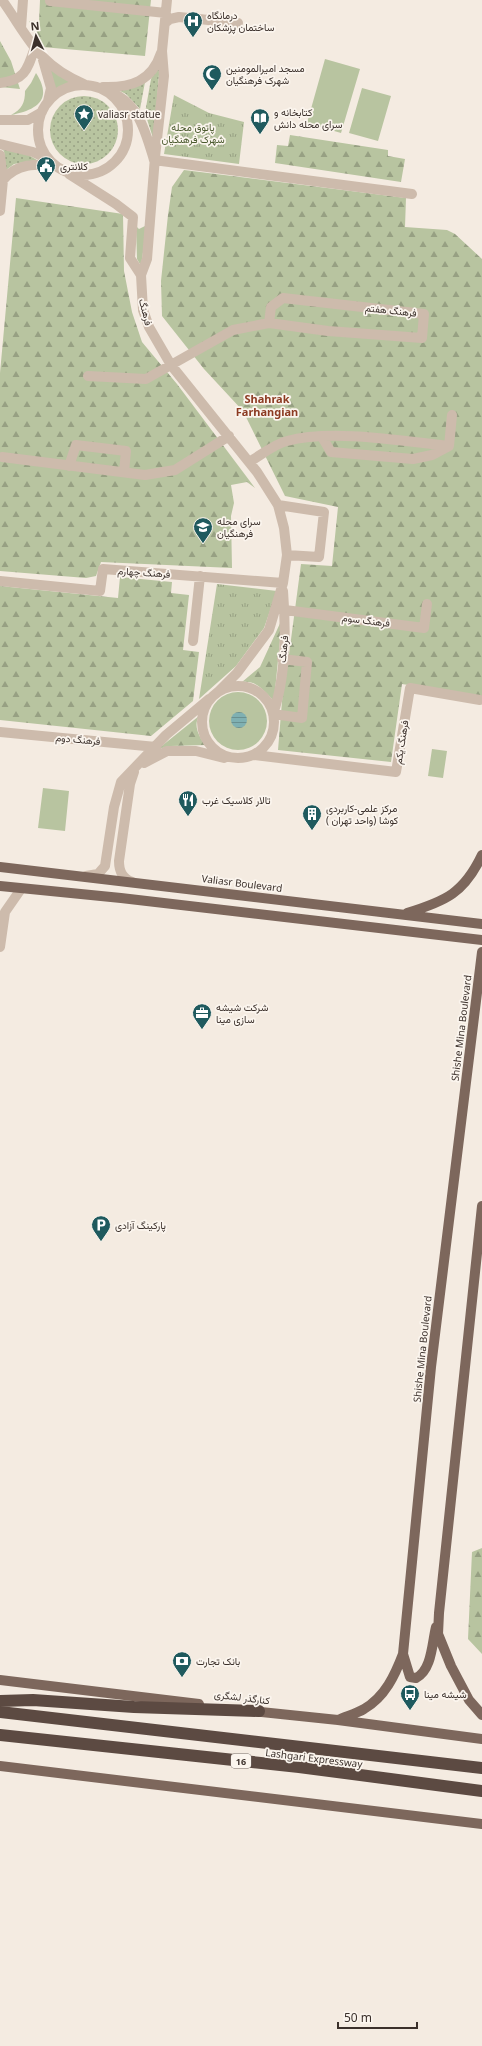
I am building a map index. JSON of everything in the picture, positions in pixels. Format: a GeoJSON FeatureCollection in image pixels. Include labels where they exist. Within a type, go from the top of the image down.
{"type":"FeatureCollection","features":[{"type":"Feature","properties":{"kind":"highway"},"geometry":{"type":"LineString","coordinates":[[0,1701],[33,1700],[134,1707],[259,1712]]}},
{"type":"Feature","properties":{"kind":"highway","name":"Lashgari Expressway"},"geometry":{"type":"LineString","coordinates":[[0,1712],[482,1768]]}},
{"type":"Feature","properties":{"kind":"highway","name":"Lashgari Expressway"},"geometry":{"type":"LineString","coordinates":[[0,1735],[299,1767],[482,1791]]}},
{"type":"Feature","properties":{"kind":"main road"},"geometry":{"type":"LineString","coordinates":[[403,914],[448,898],[461,888],[474,871],[482,855]]}},
{"type":"Feature","properties":{"kind":"main road","name":"Valiasr Boulevard"},"geometry":{"type":"LineString","coordinates":[[0,867],[482,924]]}},
{"type":"Feature","properties":{"kind":"main road"},"geometry":{"type":"LineString","coordinates":[[90,896],[97,890],[98,884],[94,878]]}},
{"type":"Feature","properties":{"kind":"main road"},"geometry":{"type":"LineString","coordinates":[[129,899],[126,896],[125,890],[128,884],[132,882]]}},
{"type":"Feature","properties":{"kind":"main road"},"geometry":{"type":"LineString","coordinates":[[0,886],[129,899],[482,940]]}},
{"type":"Feature","properties":{"kind":"main road","name":"Shishe Mina Boulevard"},"geometry":{"type":"LineString","coordinates":[[338,1720],[364,1709],[385,1690],[394,1678],[403,1654],[431,1367],[482,952]]}},
{"type":"Feature","properties":{"kind":"main road"},"geometry":{"type":"LineString","coordinates":[[482,1206],[438,1634],[461,1687],[482,1715]]}},
{"type":"Feature","properties":{"kind":"main road"},"geometry":{"type":"LineString","coordinates":[[403,1654],[410,1677],[416,1678],[424,1672],[428,1665],[439,1613]]}},
{"type":"Feature","properties":{"kind":"main road","name":"کنارگذر لشگری"},"geometry":{"type":"LineString","coordinates":[[0,1680],[259,1712],[338,1720],[482,1739]]}},
{"type":"Feature","properties":{"kind":"main road"},"geometry":{"type":"LineString","coordinates":[[0,1766],[482,1824]]}},
{"type":"Feature","properties":{"kind":"street"},"geometry":{"type":"LineString","coordinates":[[2,0],[34,50],[43,60],[60,73],[123,98],[136,111],[146,133],[154,160],[412,194]]}},
{"type":"Feature","properties":{"kind":"street"},"geometry":{"type":"LineString","coordinates":[[21,28],[23,0]]}},
{"type":"Feature","properties":{"kind":"street"},"geometry":{"type":"LineString","coordinates":[[50,0],[166,13]]}},
{"type":"Feature","properties":{"kind":"street","name":"فرهنگ"},"geometry":{"type":"LineString","coordinates":[[77,876],[98,874],[104,870],[107,859],[114,807],[121,782],[166,735],[218,692],[237,673],[269,630],[282,583],[286,555],[284,528],[278,505],[249,462],[229,436],[170,365],[149,327],[143,310],[142,275],[147,258],[154,160],[164,76],[162,51],[167,0]]}},
{"type":"Feature","properties":{"kind":"street"},"geometry":{"type":"LineString","coordinates":[[164,24],[170,19],[179,17],[238,23]]}},
{"type":"Feature","properties":{"kind":"street"},"geometry":{"type":"LineString","coordinates":[[0,84],[11,82],[20,78],[28,68],[34,50]]}},
{"type":"Feature","properties":{"kind":"street"},"geometry":{"type":"LineString","coordinates":[[48,101],[66,88],[90,85],[115,87],[146,77],[153,71],[162,51]]}},
{"type":"Feature","properties":{"kind":"street"},"geometry":{"type":"LineString","coordinates":[[43,60],[51,88],[48,101],[42,112],[38,132],[40,143],[56,164],[133,217],[140,221],[150,217]]}},
{"type":"Feature","properties":{"kind":"street"},"geometry":{"type":"LineString","coordinates":[[0,144],[33,152],[81,175],[103,170],[120,156],[125,147],[128,136],[126,115],[121,105],[105,90]]}},
{"type":"Feature","properties":{"kind":"street"},"geometry":{"type":"LineString","coordinates":[[0,120],[28,120],[42,112]]}},
{"type":"Feature","properties":{"kind":"street"},"geometry":{"type":"LineString","coordinates":[[0,155],[4,180],[0,211]]}},
{"type":"Feature","properties":{"kind":"street"},"geometry":{"type":"LineString","coordinates":[[4,180],[9,174],[25,166],[56,164]]}},
{"type":"Feature","properties":{"kind":"street"},"geometry":{"type":"LineString","coordinates":[[133,217],[130,258],[142,275]]}},
{"type":"Feature","properties":{"kind":"street","name":"فرهنگ هفتم"},"geometry":{"type":"LineString","coordinates":[[88,376],[146,379],[233,330],[269,323],[328,331],[422,338],[424,314],[283,298],[271,307],[269,323]]}},
{"type":"Feature","properties":{"kind":"street"},"geometry":{"type":"LineString","coordinates":[[449,446],[452,415]]}},
{"type":"Feature","properties":{"kind":"street"},"geometry":{"type":"LineString","coordinates":[[2,457],[146,475],[176,470],[229,436]]}},
{"type":"Feature","properties":{"kind":"street"},"geometry":{"type":"LineString","coordinates":[[322,437],[331,452],[413,459],[432,455],[449,446]]}},
{"type":"Feature","properties":{"kind":"street"},"geometry":{"type":"LineString","coordinates":[[249,462],[286,441],[322,437],[387,439],[449,446]]}},
{"type":"Feature","properties":{"kind":"street"},"geometry":{"type":"LineString","coordinates":[[69,466],[76,445],[126,451],[124,472]]}},
{"type":"Feature","properties":{"kind":"street"},"geometry":{"type":"LineString","coordinates":[[278,505],[324,512],[319,557],[286,555]]}},
{"type":"Feature","properties":{"kind":"street","name":"فرهنگ چهارم"},"geometry":{"type":"LineString","coordinates":[[0,581],[100,591],[103,569],[282,583]]}},
{"type":"Feature","properties":{"kind":"street"},"geometry":{"type":"LineString","coordinates":[[193,641],[200,576]]}},
{"type":"Feature","properties":{"kind":"street","name":"فرهنگ"},"geometry":{"type":"LineString","coordinates":[[254,755],[264,748],[271,738],[274,726],[274,714],[279,698],[285,623],[282,583]]}},
{"type":"Feature","properties":{"kind":"street","name":"فرهنگ سوم"},"geometry":{"type":"LineString","coordinates":[[284,610],[424,628],[428,604]]}},
{"type":"Feature","properties":{"kind":"street"},"geometry":{"type":"LineString","coordinates":[[274,714],[302,718],[307,662],[282,659]]}},
{"type":"Feature","properties":{"kind":"street","name":"فرهنگ"},"geometry":{"type":"LineString","coordinates":[[218,692],[229,687],[240,686],[252,689],[265,699],[274,714]]}},
{"type":"Feature","properties":{"kind":"street","name":"فرهنگ یکم"},"geometry":{"type":"LineString","coordinates":[[254,755],[396,772],[410,688],[480,700]]}},
{"type":"Feature","properties":{"kind":"street"},"geometry":{"type":"LineString","coordinates":[[209,699],[203,714],[202,726],[205,737],[212,747],[221,754],[233,758]]}},
{"type":"Feature","properties":{"kind":"street","name":"فرهنگ دوم"},"geometry":{"type":"LineString","coordinates":[[0,732],[156,747]]}},
{"type":"Feature","properties":{"kind":"street"},"geometry":{"type":"LineString","coordinates":[[135,768],[167,751],[196,751],[220,758],[244,758],[254,755]]}},
{"type":"Feature","properties":{"kind":"street","name":"فرهنگ"},"geometry":{"type":"LineString","coordinates":[[132,882],[125,880],[119,861],[130,784],[135,768]]}},
{"type":"Feature","properties":{"kind":"street"},"geometry":{"type":"LineString","coordinates":[[0,947],[5,912],[21,889]]}},
{"type":"Feature","properties":{"kind":"green space"},"geometry":{"type":"Polygon","coordinates":[[[40,0],[151,0],[145,56],[42,47],[29,21],[39,22],[40,0]]]}},
{"type":"Feature","properties":{"kind":"green space"},"geometry":{"type":"Polygon","coordinates":[[[0,41],[11,61],[20,89],[0,87],[0,41]]]}},
{"type":"Feature","properties":{"kind":"green space"},"geometry":{"type":"Polygon","coordinates":[[[325,59],[360,69],[341,133],[307,123],[325,59]]]}},
{"type":"Feature","properties":{"kind":"green space"},"geometry":{"type":"Polygon","coordinates":[[[160,61],[154,141],[145,113],[151,79],[160,61]]]}},
{"type":"Feature","properties":{"kind":"green space"},"geometry":{"type":"Polygon","coordinates":[[[48,67],[79,83],[61,88],[53,94],[48,67]]]}},
{"type":"Feature","properties":{"kind":"green space"},"geometry":{"type":"Polygon","coordinates":[[[36,73],[43,91],[39,103],[28,110],[11,115],[22,105],[25,91],[36,73]]]}},
{"type":"Feature","properties":{"kind":"green space"},"geometry":{"type":"Polygon","coordinates":[[[145,82],[140,109],[126,94],[116,89],[145,82]]]}},
{"type":"Feature","properties":{"kind":"green space"},"geometry":{"type":"Polygon","coordinates":[[[362,88],[391,96],[378,141],[349,133],[362,88]]]}},
{"type":"Feature","properties":{"kind":"green space","name":"پاتوق محله شهرک فرهنگیان"},"geometry":{"type":"Polygon","coordinates":[[[174,95],[209,113],[244,122],[239,164],[164,154],[174,95]]]}},
{"type":"Feature","properties":{"kind":"green space"},"geometry":{"type":"Polygon","coordinates":[[[77,96],[91,96],[103,101],[113,111],[118,123],[118,137],[113,149],[103,159],[91,164],[77,164],[65,159],[55,149],[50,137],[50,123],[55,111],[65,101],[77,96]]]}},
{"type":"Feature","properties":{"kind":"green space"},"geometry":{"type":"Polygon","coordinates":[[[290,135],[388,150],[388,156],[405,159],[401,182],[275,163],[277,145],[288,146],[290,135]]]}},
{"type":"Feature","properties":{"kind":"green space"},"geometry":{"type":"Polygon","coordinates":[[[1,148],[25,153],[37,160],[14,164],[6,170],[4,151],[1,148]]]}},
{"type":"Feature","properties":{"kind":"green space"},"geometry":{"type":"Polygon","coordinates":[[[184,170],[406,198],[405,227],[447,230],[455,234],[482,259],[482,697],[402,684],[391,762],[278,750],[285,665],[288,662],[301,564],[332,566],[338,507],[285,496],[243,411],[204,369],[162,316],[161,281],[172,187],[184,170]]]}},
{"type":"Feature","properties":{"kind":"green space"},"geometry":{"type":"Polygon","coordinates":[[[16,198],[123,214],[124,271],[132,312],[142,342],[177,384],[255,488],[247,482],[231,485],[234,503],[231,516],[232,568],[101,562],[96,576],[86,578],[0,571],[0,373],[16,198]]]}},
{"type":"Feature","properties":{"kind":"green space"},"geometry":{"type":"Polygon","coordinates":[[[147,225],[141,266],[137,259],[136,226],[139,229],[147,225]]]}},
{"type":"Feature","properties":{"kind":"green space"},"geometry":{"type":"Polygon","coordinates":[[[120,577],[172,582],[171,593],[189,595],[183,650],[199,652],[193,701],[151,736],[0,720],[0,586],[118,598],[120,577]]]}},
{"type":"Feature","properties":{"kind":"green space"},"geometry":{"type":"Polygon","coordinates":[[[217,584],[277,591],[264,628],[236,666],[199,699],[217,584]]]}},
{"type":"Feature","properties":{"kind":"green space"},"geometry":{"type":"Polygon","coordinates":[[[282,619],[274,701],[256,684],[242,682],[260,667],[282,619]]]}},
{"type":"Feature","properties":{"kind":"green space"},"geometry":{"type":"Polygon","coordinates":[[[232,692],[244,692],[259,700],[267,715],[267,727],[259,742],[244,750],[232,750],[217,742],[209,727],[209,715],[217,700],[232,692]]]}},
{"type":"Feature","properties":{"kind":"green space"},"geometry":{"type":"Polygon","coordinates":[[[199,716],[197,720],[197,727],[199,735],[205,745],[171,746],[158,749],[199,716]]]}},
{"type":"Feature","properties":{"kind":"green space"},"geometry":{"type":"Polygon","coordinates":[[[432,749],[447,751],[443,778],[428,776],[432,749]]]}},
{"type":"Feature","properties":{"kind":"green space"},"geometry":{"type":"Polygon","coordinates":[[[43,788],[69,791],[65,831],[38,828],[43,788]]]}},
{"type":"Feature","properties":{"kind":"green space"},"geometry":{"type":"Polygon","coordinates":[[[482,1548],[482,1654],[468,1639],[472,1552],[482,1548]]]}},
{"type":"Feature","properties":{"kind":"water"},"geometry":{"type":"Polygon","coordinates":[[[236,712],[242,712],[247,717],[245,726],[242,728],[236,728],[231,723],[231,717],[236,712]]]}},
{"type":"Feature","properties":{"kind":"place","name":"درمانگاه ساختمان پزشکان"},"geometry":{"type":"Point","coordinates":[193,38]}},
{"type":"Feature","properties":{"kind":"place","name":"مسجد امیرالمومنین شهرک فرهنگیان"},"geometry":{"type":"Point","coordinates":[212,91]}},
{"type":"Feature","properties":{"kind":"place","name":"valiasr statue"},"geometry":{"type":"Point","coordinates":[84,131]}},
{"type":"Feature","properties":{"kind":"place","name":"کتابخانه و سرای محله دانش"},"geometry":{"type":"Point","coordinates":[260,135]}},
{"type":"Feature","properties":{"kind":"place","name":"کلانتری"},"geometry":{"type":"Point","coordinates":[46,183]}},
{"type":"Feature","properties":{"kind":"place","name":"سرای محله فرهنگیان"},"geometry":{"type":"Point","coordinates":[203,544]}},
{"type":"Feature","properties":{"kind":"place","name":"تالار کلاسیک غرب"},"geometry":{"type":"Point","coordinates":[188,817]}},
{"type":"Feature","properties":{"kind":"place","name":"مرکز علمی-کاربردی کوشا (واحد تهران )"},"geometry":{"type":"Point","coordinates":[312,831]}},
{"type":"Feature","properties":{"kind":"place","name":"شرکت شیشه سازی مینا"},"geometry":{"type":"Point","coordinates":[202,1030]}},
{"type":"Feature","properties":{"kind":"place","name":"پارکینگ آزادی"},"geometry":{"type":"Point","coordinates":[101,1242]}},
{"type":"Feature","properties":{"kind":"place","name":"بانک تجارت"},"geometry":{"type":"Point","coordinates":[182,1678]}},
{"type":"Feature","properties":{"kind":"place","name":"شیشه مینا"},"geometry":{"type":"Point","coordinates":[410,1711]}},
{"type":"Feature","properties":{"kind":"district","name":"Shahrak Farhangian"},"geometry":{"type":"Point","coordinates":[267,404]}}]}
